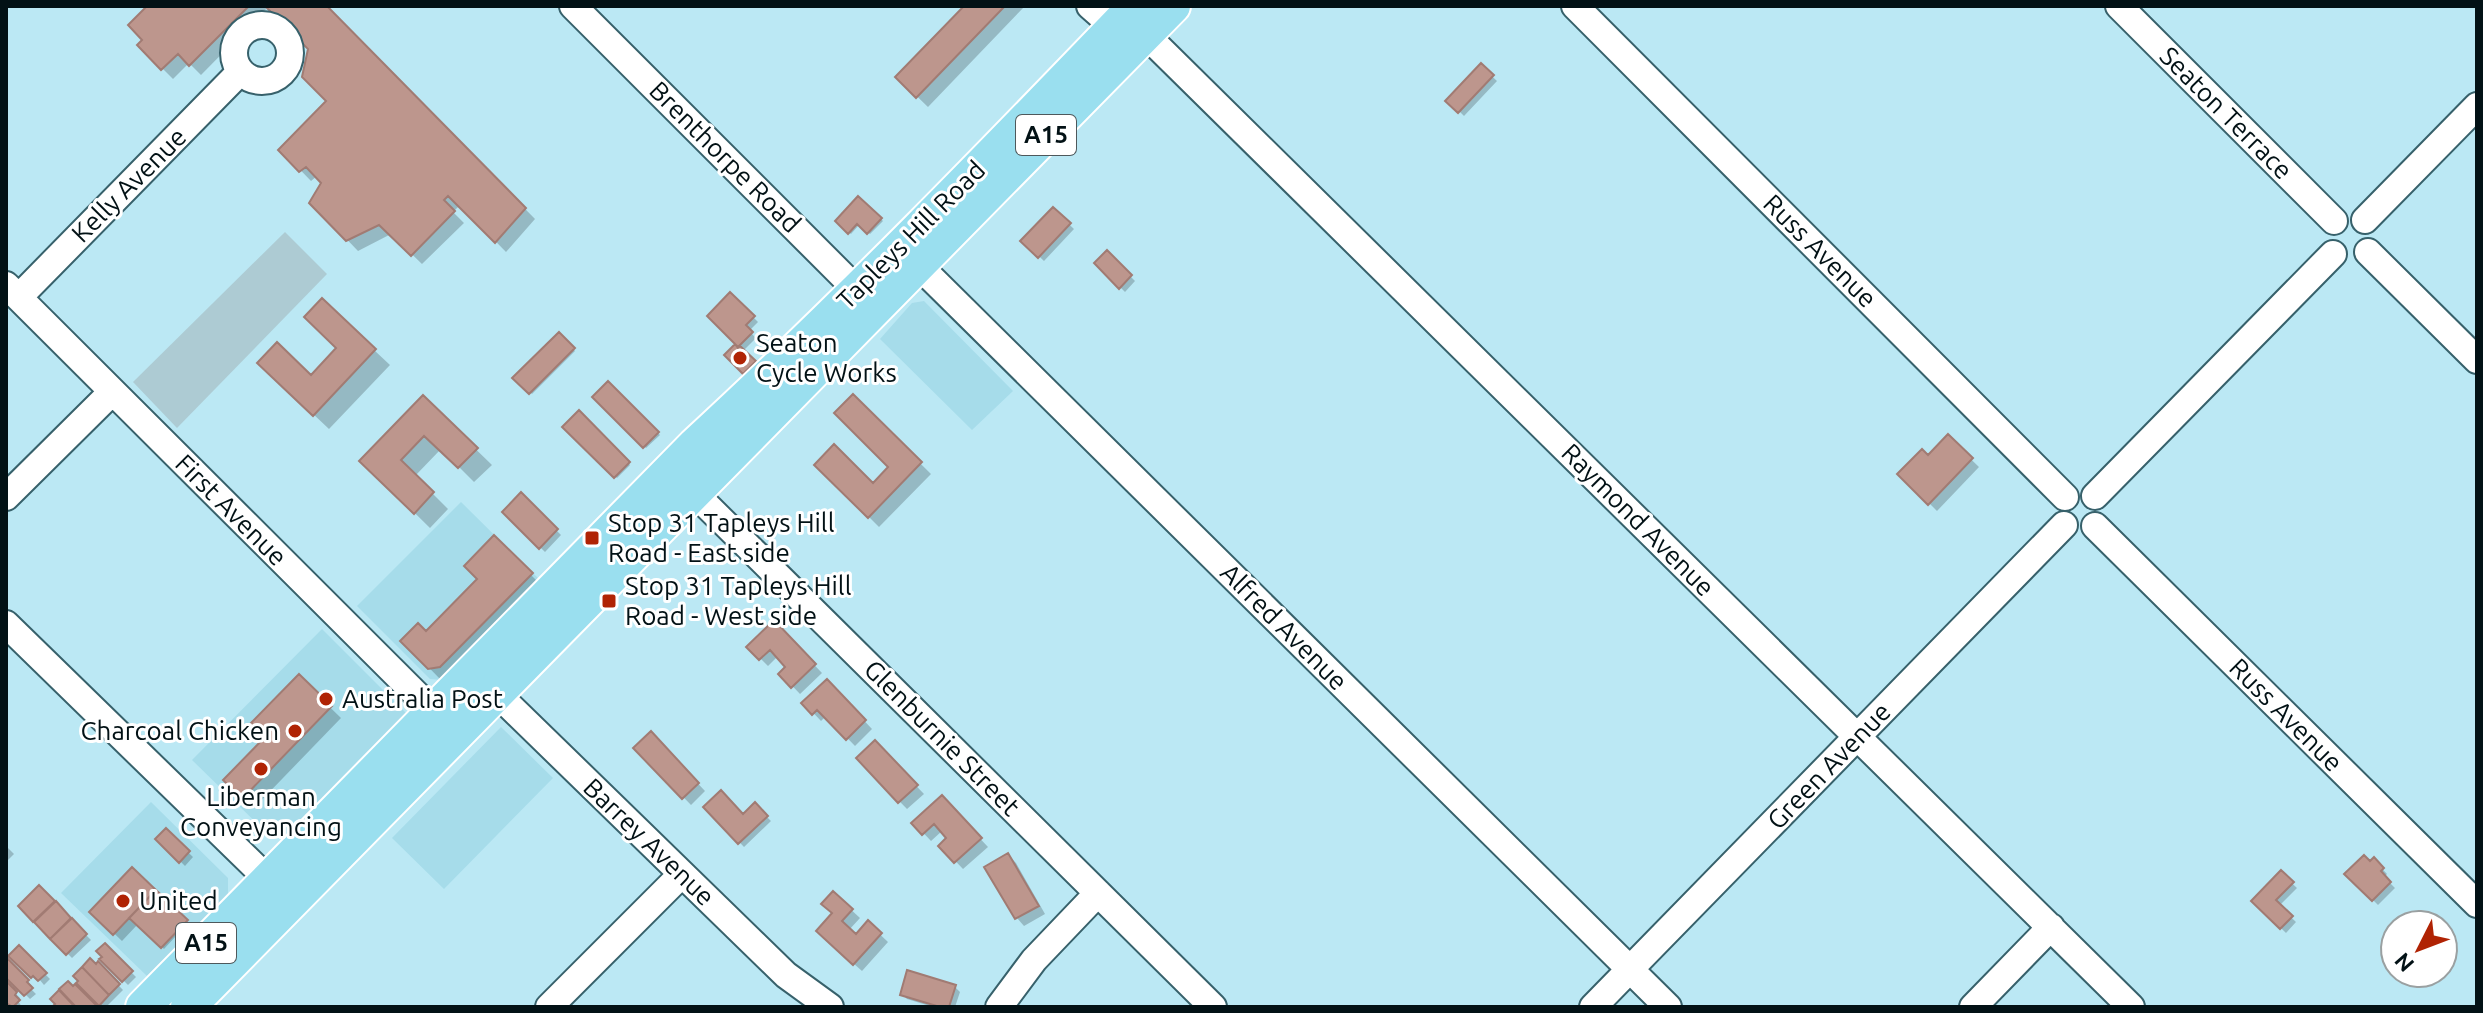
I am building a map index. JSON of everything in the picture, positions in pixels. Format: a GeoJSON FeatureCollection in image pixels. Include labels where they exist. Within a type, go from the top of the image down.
{"type":"FeatureCollection","features":[{"type":"Feature","properties":{"kind":"main road","name":"Tapleys Hill Road"},"geometry":{"type":"LineString","coordinates":[[143,1007],[280,891],[682,481],[909,256],[1121,18],[1173,6]]}},
{"type":"Feature","properties":{"kind":"main road","name":"Tapleys Hill Road"},"geometry":{"type":"LineString","coordinates":[[188,1007],[280,891]]}},
{"type":"Feature","properties":{"kind":"street","name":"Brenthorpe Road"},"geometry":{"type":"LineString","coordinates":[[573,6],[866,299]]}},
{"type":"Feature","properties":{"kind":"street","name":"Russ Avenue"},"geometry":{"type":"LineString","coordinates":[[1575,6],[2065,497]]}},
{"type":"Feature","properties":{"kind":"street","name":"Seaton Terrace"},"geometry":{"type":"LineString","coordinates":[[2119,6],[2334,221]]}},
{"type":"Feature","properties":{"kind":"street","name":"Raymond Avenue"},"geometry":{"type":"LineString","coordinates":[[1121,18],[2131,1007]]}},
{"type":"Feature","properties":{"kind":"street","name":"Kelly Avenue"},"geometry":{"type":"LineString","coordinates":[[12,291],[240,72]]}},
{"type":"Feature","properties":{"kind":"street"},"geometry":{"type":"LineString","coordinates":[[2365,220],[2477,106]]}},
{"type":"Feature","properties":{"kind":"street"},"geometry":{"type":"LineString","coordinates":[[2350,214],[2365,220],[2373,236],[2363,258],[2348,261],[2333,254],[2327,242],[2334,221],[2350,214]]}},
{"type":"Feature","properties":{"kind":"street"},"geometry":{"type":"LineString","coordinates":[[2368,252],[2477,360]]}},
{"type":"Feature","properties":{"kind":"street"},"geometry":{"type":"LineString","coordinates":[[2095,496],[2333,254]]}},
{"type":"Feature","properties":{"kind":"street","name":"Alfred Avenue"},"geometry":{"type":"LineString","coordinates":[[909,256],[1668,1007]]}},
{"type":"Feature","properties":{"kind":"street","name":"First Avenue"},"geometry":{"type":"LineString","coordinates":[[12,291],[445,723]]}},
{"type":"Feature","properties":{"kind":"street"},"geometry":{"type":"LineString","coordinates":[[6,497],[112,392]]}},
{"type":"Feature","properties":{"kind":"street","name":"Glenburnie Street"},"geometry":{"type":"LineString","coordinates":[[682,481],[1213,1007]]}},
{"type":"Feature","properties":{"kind":"street"},"geometry":{"type":"LineString","coordinates":[[2083,490],[2095,496],[2101,507],[2095,526],[2083,532],[2064,525],[2059,508],[2065,497],[2083,490]]}},
{"type":"Feature","properties":{"kind":"street","name":"Green Avenue"},"geometry":{"type":"LineString","coordinates":[[1593,1007],[2064,525]]}},
{"type":"Feature","properties":{"kind":"street","name":"Russ Avenue"},"geometry":{"type":"LineString","coordinates":[[2095,526],[2477,904]]}},
{"type":"Feature","properties":{"kind":"street"},"geometry":{"type":"LineString","coordinates":[[6,624],[280,891]]}},
{"type":"Feature","properties":{"kind":"street","name":"Barrey Avenue"},"geometry":{"type":"LineString","coordinates":[[485,682],[786,975],[830,1007]]}},
{"type":"Feature","properties":{"kind":"street"},"geometry":{"type":"LineString","coordinates":[[549,1007],[681,875]]}},
{"type":"Feature","properties":{"kind":"street"},"geometry":{"type":"LineString","coordinates":[[999,1007],[1034,960],[1098,893]]}},
{"type":"Feature","properties":{"kind":"street"},"geometry":{"type":"LineString","coordinates":[[1973,1007],[2051,927]]}},
{"type":"Feature","properties":{"kind":"shaded area"},"geometry":{"type":"Polygon","coordinates":[[[285,232],[327,274],[177,428],[133,382],[285,232]]]}},
{"type":"Feature","properties":{"kind":"shaded area"},"geometry":{"type":"Polygon","coordinates":[[[924,301],[1013,391],[972,430],[880,339],[912,303],[924,301]]]}},
{"type":"Feature","properties":{"kind":"shaded area"},"geometry":{"type":"Polygon","coordinates":[[[461,502],[541,581],[443,680],[430,679],[357,606],[461,502]]]}},
{"type":"Feature","properties":{"kind":"shaded area"},"geometry":{"type":"Polygon","coordinates":[[[322,629],[407,714],[283,838],[272,838],[192,760],[322,629]]]}},
{"type":"Feature","properties":{"kind":"shaded area"},"geometry":{"type":"Polygon","coordinates":[[[501,727],[553,778],[444,889],[392,838],[501,727]]]}},
{"type":"Feature","properties":{"kind":"shaded area","name":"United"},"geometry":{"type":"Polygon","coordinates":[[[151,802],[228,878],[228,895],[147,976],[61,893],[151,802]]]}},
{"type":"Feature","properties":{"kind":"building"},"geometry":{"type":"Polygon","coordinates":[[[147,6],[249,6],[189,66],[178,54],[161,70],[137,45],[142,40],[128,25],[147,6]]]}},
{"type":"Feature","properties":{"kind":"building"},"geometry":{"type":"Polygon","coordinates":[[[265,6],[327,6],[526,208],[495,243],[448,196],[444,200],[455,211],[411,256],[379,225],[346,241],[309,203],[321,183],[306,167],[299,172],[278,150],[326,101],[302,77],[308,49],[265,6]]]}},
{"type":"Feature","properties":{"kind":"building"},"geometry":{"type":"Polygon","coordinates":[[[964,6],[1005,6],[916,98],[895,77],[964,6]]]}},
{"type":"Feature","properties":{"kind":"building"},"geometry":{"type":"Polygon","coordinates":[[[1481,63],[1494,75],[1458,113],[1445,101],[1481,63]]]}},
{"type":"Feature","properties":{"kind":"building"},"geometry":{"type":"Polygon","coordinates":[[[858,196],[882,218],[867,234],[857,224],[848,234],[835,221],[858,196]]]}},
{"type":"Feature","properties":{"kind":"building"},"geometry":{"type":"Polygon","coordinates":[[[1053,207],[1071,223],[1038,258],[1020,241],[1053,207]]]}},
{"type":"Feature","properties":{"kind":"building"},"geometry":{"type":"Polygon","coordinates":[[[1107,250],[1132,275],[1119,289],[1094,263],[1107,250]]]}},
{"type":"Feature","properties":{"kind":"building"},"geometry":{"type":"Polygon","coordinates":[[[730,292],[755,316],[746,325],[753,332],[738,347],[707,316],[730,292]]]}},
{"type":"Feature","properties":{"kind":"building"},"geometry":{"type":"Polygon","coordinates":[[[322,298],[376,349],[313,416],[257,363],[277,342],[311,375],[336,348],[304,317],[322,298]]]}},
{"type":"Feature","properties":{"kind":"building"},"geometry":{"type":"Polygon","coordinates":[[[559,332],[575,348],[529,394],[512,378],[559,332]]]}},
{"type":"Feature","properties":{"kind":"building","name":"Seaton Cycle Works"},"geometry":{"type":"Polygon","coordinates":[[[735,344],[756,361],[743,374],[724,355],[735,344]]]}},
{"type":"Feature","properties":{"kind":"building"},"geometry":{"type":"Polygon","coordinates":[[[608,381],[659,432],[643,448],[592,397],[608,381]]]}},
{"type":"Feature","properties":{"kind":"building"},"geometry":{"type":"Polygon","coordinates":[[[853,394],[922,462],[868,518],[814,465],[834,444],[873,483],[888,467],[834,413],[853,394]]]}},
{"type":"Feature","properties":{"kind":"building"},"geometry":{"type":"Polygon","coordinates":[[[423,395],[478,448],[458,468],[424,436],[401,460],[434,492],[414,514],[359,461],[423,395]]]}},
{"type":"Feature","properties":{"kind":"building"},"geometry":{"type":"Polygon","coordinates":[[[579,410],[630,462],[614,478],[562,427],[579,410]]]}},
{"type":"Feature","properties":{"kind":"building"},"geometry":{"type":"Polygon","coordinates":[[[1948,434],[1973,458],[1928,505],[1897,474],[1922,449],[1928,455],[1948,434]]]}},
{"type":"Feature","properties":{"kind":"building"},"geometry":{"type":"Polygon","coordinates":[[[521,492],[558,529],[539,549],[502,512],[521,492]]]}},
{"type":"Feature","properties":{"kind":"building"},"geometry":{"type":"Polygon","coordinates":[[[494,535],[533,573],[440,667],[428,669],[400,641],[418,623],[426,631],[477,579],[464,566],[494,535]]]}},
{"type":"Feature","properties":{"kind":"building"},"geometry":{"type":"Polygon","coordinates":[[[774,620],[816,664],[791,688],[778,674],[785,667],[770,650],[759,660],[746,647],[774,620]]]}},
{"type":"Feature","properties":{"kind":"building"},"geometry":{"type":"Polygon","coordinates":[[[299,674],[332,706],[242,799],[223,780],[265,737],[251,723],[299,674]]]}},
{"type":"Feature","properties":{"kind":"building"},"geometry":{"type":"Polygon","coordinates":[[[827,679],[866,720],[846,740],[817,710],[812,715],[801,703],[827,679]]]}},
{"type":"Feature","properties":{"kind":"building"},"geometry":{"type":"Polygon","coordinates":[[[651,731],[699,783],[682,799],[633,748],[651,731]]]}},
{"type":"Feature","properties":{"kind":"building"},"geometry":{"type":"Polygon","coordinates":[[[875,740],[918,785],[898,803],[856,758],[875,740]]]}},
{"type":"Feature","properties":{"kind":"building"},"geometry":{"type":"Polygon","coordinates":[[[721,790],[743,814],[755,802],[768,816],[738,844],[703,807],[721,790]]]}},
{"type":"Feature","properties":{"kind":"building"},"geometry":{"type":"Polygon","coordinates":[[[942,795],[982,838],[954,863],[938,846],[946,838],[934,824],[922,835],[911,823],[942,795]]]}},
{"type":"Feature","properties":{"kind":"building"},"geometry":{"type":"Polygon","coordinates":[[[166,828],[190,851],[179,863],[155,839],[166,828]]]}},
{"type":"Feature","properties":{"kind":"building"},"geometry":{"type":"Polygon","coordinates":[[[1008,853],[1039,906],[1015,919],[984,867],[1008,853]]]}},
{"type":"Feature","properties":{"kind":"building"},"geometry":{"type":"Polygon","coordinates":[[[2364,855],[2370,861],[2374,857],[2391,882],[2372,901],[2344,874],[2364,855]]]}},
{"type":"Feature","properties":{"kind":"building","name":"United"},"geometry":{"type":"Polygon","coordinates":[[[132,867],[156,890],[113,935],[89,912],[132,867]]]}},
{"type":"Feature","properties":{"kind":"building"},"geometry":{"type":"Polygon","coordinates":[[[2281,870],[2294,882],[2276,900],[2293,916],[2280,929],[2251,901],[2281,870]]]}},
{"type":"Feature","properties":{"kind":"building"},"geometry":{"type":"Polygon","coordinates":[[[39,885],[55,901],[33,922],[18,906],[39,885]]]}},
{"type":"Feature","properties":{"kind":"building"},"geometry":{"type":"Polygon","coordinates":[[[156,890],[188,920],[161,948],[129,918],[156,890]]]}},
{"type":"Feature","properties":{"kind":"building"},"geometry":{"type":"Polygon","coordinates":[[[833,891],[853,909],[842,921],[856,934],[868,920],[882,933],[853,965],[816,931],[832,913],[821,904],[833,891]]]}},
{"type":"Feature","properties":{"kind":"building"},"geometry":{"type":"Polygon","coordinates":[[[56,901],[71,918],[50,939],[34,922],[56,901]]]}},
{"type":"Feature","properties":{"kind":"building"},"geometry":{"type":"Polygon","coordinates":[[[72,918],[87,934],[66,955],[50,939],[72,918]]]}},
{"type":"Feature","properties":{"kind":"building"},"geometry":{"type":"Polygon","coordinates":[[[105,943],[133,971],[122,982],[99,959],[102,957],[96,951],[105,943]]]}},
{"type":"Feature","properties":{"kind":"building"},"geometry":{"type":"Polygon","coordinates":[[[19,945],[47,973],[38,981],[8,956],[19,945]]]}},
{"type":"Feature","properties":{"kind":"building"},"geometry":{"type":"Polygon","coordinates":[[[7,958],[33,988],[24,996],[6,978],[7,958]]]}},
{"type":"Feature","properties":{"kind":"building"},"geometry":{"type":"Polygon","coordinates":[[[90,958],[96,964],[98,961],[120,984],[109,995],[82,967],[90,958]]]}},
{"type":"Feature","properties":{"kind":"building"},"geometry":{"type":"Polygon","coordinates":[[[82,967],[109,995],[99,1006],[76,983],[78,981],[73,976],[82,967]]]}},
{"type":"Feature","properties":{"kind":"building"},"geometry":{"type":"Polygon","coordinates":[[[907,970],[956,985],[949,1007],[900,995],[907,970]]]}},
{"type":"Feature","properties":{"kind":"building"},"geometry":{"type":"Polygon","coordinates":[[[6,981],[20,1000],[13,1007],[6,1003],[6,981]]]}},
{"type":"Feature","properties":{"kind":"building"},"geometry":{"type":"Polygon","coordinates":[[[68,981],[98,1007],[76,1007],[59,989],[68,981]]]}},
{"type":"Feature","properties":{"kind":"building"},"geometry":{"type":"Polygon","coordinates":[[[59,990],[75,1007],[53,1006],[55,1004],[50,999],[59,990]]]}},
{"type":"Feature","properties":{"kind":"place","name":"Seaton Cycle Works"},"geometry":{"type":"Point","coordinates":[740,358]}},
{"type":"Feature","properties":{"kind":"place","name":"Stop 31 Tapleys Hill Road - East side"},"geometry":{"type":"Point","coordinates":[592,538]}},
{"type":"Feature","properties":{"kind":"place","name":"Stop 31 Tapleys Hill Road - West side"},"geometry":{"type":"Point","coordinates":[609,601]}},
{"type":"Feature","properties":{"kind":"place","name":"Australia Post"},"geometry":{"type":"Point","coordinates":[326,699]}},
{"type":"Feature","properties":{"kind":"place","name":"Charcoal Chicken"},"geometry":{"type":"Point","coordinates":[295,731]}},
{"type":"Feature","properties":{"kind":"place","name":"Liberman Conveyancing"},"geometry":{"type":"Point","coordinates":[261,769]}},
{"type":"Feature","properties":{"kind":"place","name":"United"},"geometry":{"type":"Point","coordinates":[123,901]}}]}
